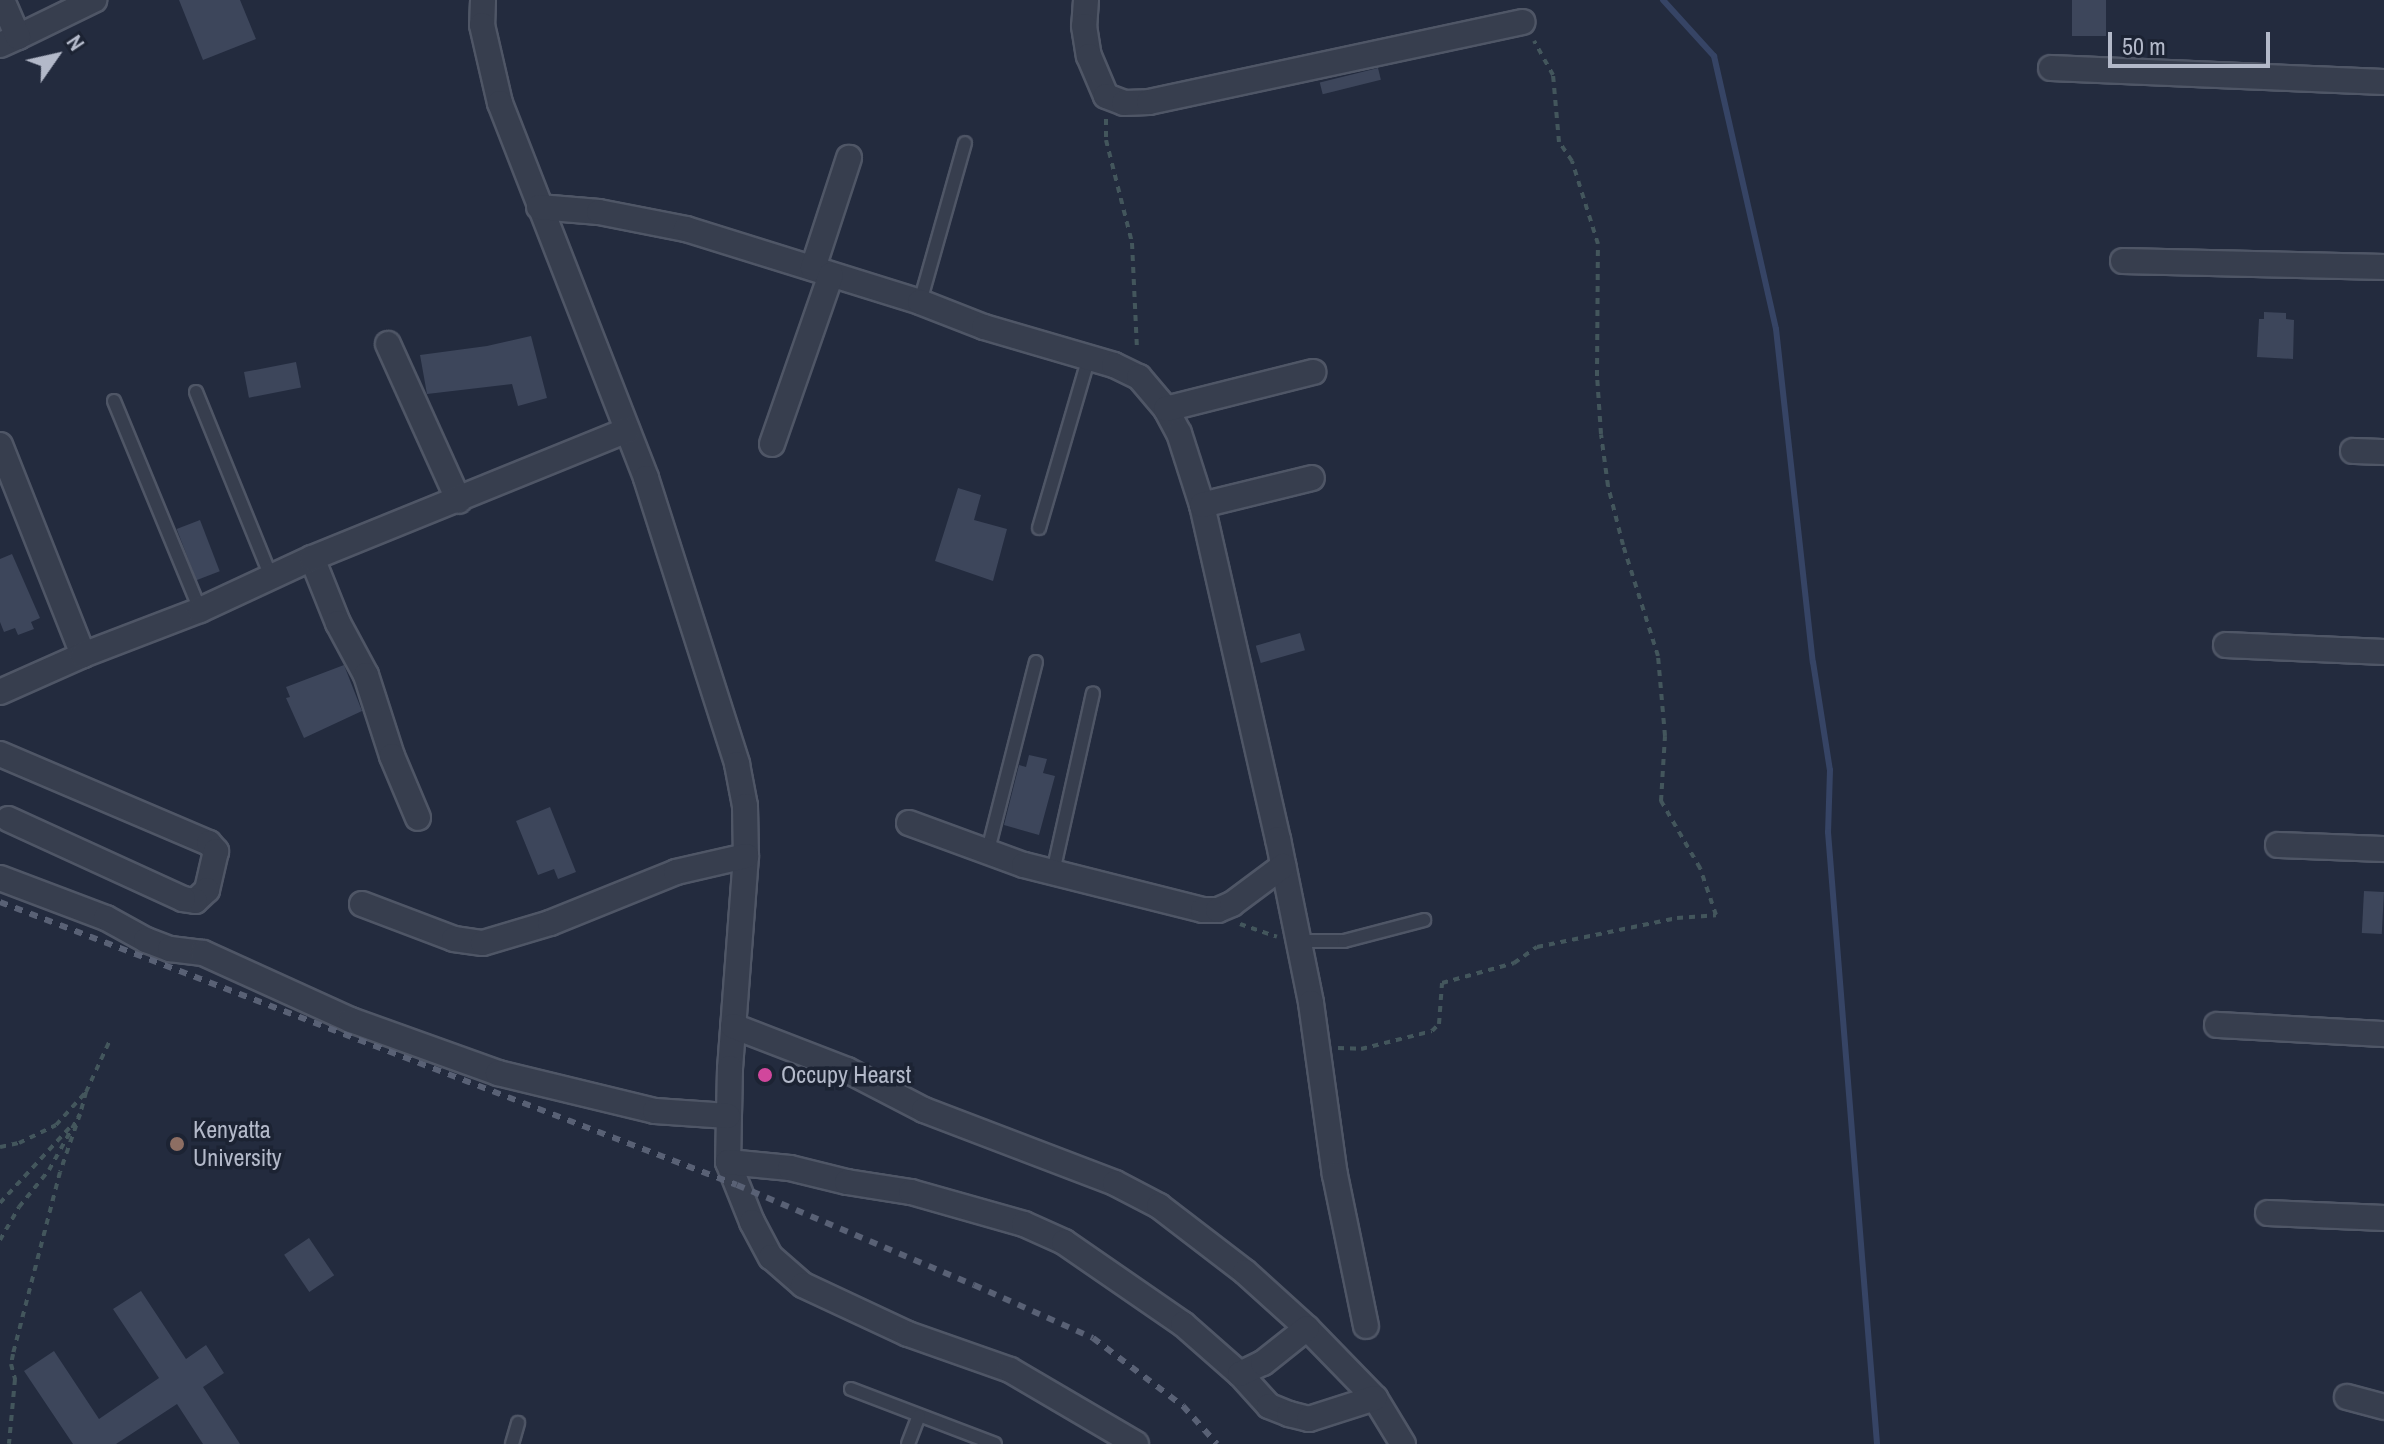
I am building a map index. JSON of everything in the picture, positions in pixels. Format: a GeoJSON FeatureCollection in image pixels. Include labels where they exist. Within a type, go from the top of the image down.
{"type":"FeatureCollection","features":[{"type":"Feature","properties":{"kind":"street"},"geometry":{"type":"LineString","coordinates":[[2,0],[9,41],[94,0]]}},
{"type":"Feature","properties":{"kind":"street"},"geometry":{"type":"LineString","coordinates":[[483,0],[482,25],[500,103],[627,430],[693,615],[737,764],[745,806],[746,856],[739,919],[728,1162],[752,1222],[771,1257],[803,1285],[908,1334],[1010,1370],[1136,1444]]}},
{"type":"Feature","properties":{"kind":"street"},"geometry":{"type":"LineString","coordinates":[[1086,0],[1084,26],[1089,56],[1106,96],[1124,103],[1149,102],[1523,22]]}},
{"type":"Feature","properties":{"kind":"street"},"geometry":{"type":"LineString","coordinates":[[2051,68],[2384,82]]}},
{"type":"Feature","properties":{"kind":"street"},"geometry":{"type":"LineString","coordinates":[[772,444],[822,272],[849,158]]}},
{"type":"Feature","properties":{"kind":"street"},"geometry":{"type":"LineString","coordinates":[[539,207],[646,220],[920,302],[984,327],[1089,357],[1139,377],[1166,409],[1179,433],[1202,505],[1283,866],[1318,1048],[1335,1175],[1366,1326]]}},
{"type":"Feature","properties":{"kind":"street"},"geometry":{"type":"LineString","coordinates":[[2123,261],[2384,267]]}},
{"type":"Feature","properties":{"kind":"street"},"geometry":{"type":"LineString","coordinates":[[388,344],[459,501]]}},
{"type":"Feature","properties":{"kind":"street"},"geometry":{"type":"LineString","coordinates":[[1166,409],[1313,372]]}},
{"type":"Feature","properties":{"kind":"street"},"geometry":{"type":"LineString","coordinates":[[0,692],[83,655],[200,610],[312,558],[459,501],[514,474],[627,430]]}},
{"type":"Feature","properties":{"kind":"street"},"geometry":{"type":"LineString","coordinates":[[0,445],[83,655]]}},
{"type":"Feature","properties":{"kind":"street"},"geometry":{"type":"LineString","coordinates":[[2353,451],[2384,452]]}},
{"type":"Feature","properties":{"kind":"street"},"geometry":{"type":"LineString","coordinates":[[1202,505],[1312,478]]}},
{"type":"Feature","properties":{"kind":"street"},"geometry":{"type":"LineString","coordinates":[[312,558],[343,635],[366,675],[392,756],[418,818]]}},
{"type":"Feature","properties":{"kind":"street"},"geometry":{"type":"LineString","coordinates":[[2226,645],[2384,652]]}},
{"type":"Feature","properties":{"kind":"street"},"geometry":{"type":"LineString","coordinates":[[0,754],[209,843],[216,851],[207,890],[195,901],[183,899],[8,819]]}},
{"type":"Feature","properties":{"kind":"street"},"geometry":{"type":"LineString","coordinates":[[909,823],[987,854],[1203,910],[1218,910],[1249,894],[1283,866]]}},
{"type":"Feature","properties":{"kind":"street"},"geometry":{"type":"LineString","coordinates":[[2278,845],[2384,849]]}},
{"type":"Feature","properties":{"kind":"street"},"geometry":{"type":"LineString","coordinates":[[362,904],[454,939],[483,943],[550,923],[676,872],[746,856]]}},
{"type":"Feature","properties":{"kind":"street"},"geometry":{"type":"LineString","coordinates":[[0,878],[106,918],[146,940],[170,949],[203,953],[351,1020],[498,1073],[655,1111],[728,1116]]}},
{"type":"Feature","properties":{"kind":"street"},"geometry":{"type":"LineString","coordinates":[[2217,1025],[2384,1034]]}},
{"type":"Feature","properties":{"kind":"street"},"geometry":{"type":"LineString","coordinates":[[733,1026],[847,1070],[924,1110],[1127,1189],[1182,1221],[1307,1328],[1375,1398],[1403,1444]]}},
{"type":"Feature","properties":{"kind":"street"},"geometry":{"type":"LineString","coordinates":[[728,1162],[790,1168],[847,1182],[911,1192],[1024,1224],[1064,1242],[1200,1337],[1269,1406],[1309,1419],[1375,1398]]}},
{"type":"Feature","properties":{"kind":"street"},"geometry":{"type":"LineString","coordinates":[[2268,1213],[2384,1218]]}},
{"type":"Feature","properties":{"kind":"street"},"geometry":{"type":"LineString","coordinates":[[1240,1374],[1263,1363],[1307,1328]]}},
{"type":"Feature","properties":{"kind":"street"},"geometry":{"type":"LineString","coordinates":[[2347,1397],[2384,1407]]}},
{"type":"Feature","properties":{"kind":"lane"},"geometry":{"type":"LineString","coordinates":[[920,302],[965,143]]}},
{"type":"Feature","properties":{"kind":"lane"},"geometry":{"type":"LineString","coordinates":[[1039,528],[1089,357]]}},
{"type":"Feature","properties":{"kind":"lane"},"geometry":{"type":"LineString","coordinates":[[196,392],[271,577]]}},
{"type":"Feature","properties":{"kind":"lane"},"geometry":{"type":"LineString","coordinates":[[114,401],[200,610]]}},
{"type":"Feature","properties":{"kind":"lane"},"geometry":{"type":"LineString","coordinates":[[987,854],[1036,662]]}},
{"type":"Feature","properties":{"kind":"lane"},"geometry":{"type":"LineString","coordinates":[[1053,872],[1093,693]]}},
{"type":"Feature","properties":{"kind":"lane"},"geometry":{"type":"LineString","coordinates":[[1296,941],[1344,941],[1424,920]]}},
{"type":"Feature","properties":{"kind":"lane"},"geometry":{"type":"LineString","coordinates":[[851,1389],[995,1444]]}},
{"type":"Feature","properties":{"kind":"lane"},"geometry":{"type":"LineString","coordinates":[[908,1444],[919,1416]]}},
{"type":"Feature","properties":{"kind":"lane"},"geometry":{"type":"LineString","coordinates":[[512,1444],[518,1423]]}},
{"type":"Feature","properties":{"kind":"path"},"geometry":{"type":"LineString","coordinates":[[1318,1048],[1361,1049],[1432,1031],[1439,1024],[1442,983],[1514,963],[1537,947],[1677,918],[1714,917],[1717,912],[1700,868],[1661,801],[1665,736],[1658,656],[1623,545],[1608,486],[1601,434],[1597,376],[1598,244],[1572,161],[1559,142],[1553,75],[1523,22]]}},
{"type":"Feature","properties":{"kind":"path"},"geometry":{"type":"LineString","coordinates":[[1106,96],[1106,140],[1132,243],[1139,377]]}},
{"type":"Feature","properties":{"kind":"path"},"geometry":{"type":"LineString","coordinates":[[1218,910],[1259,934],[1296,941]]}},
{"type":"Feature","properties":{"kind":"path"},"geometry":{"type":"LineString","coordinates":[[9,1444],[15,1379],[11,1364],[13,1354],[60,1172],[86,1092],[110,1040]]}},
{"type":"Feature","properties":{"kind":"path"},"geometry":{"type":"LineString","coordinates":[[0,1147],[19,1143],[56,1125],[86,1092]]}},
{"type":"Feature","properties":{"kind":"path"},"geometry":{"type":"LineString","coordinates":[[0,1203],[80,1114]]}},
{"type":"Feature","properties":{"kind":"path"},"geometry":{"type":"LineString","coordinates":[[0,1240],[19,1207],[49,1170],[80,1114]]}},
{"type":"Feature","properties":{"kind":"building"},"geometry":{"type":"Polygon","coordinates":[[[179,0],[240,0],[256,39],[203,60],[179,0]]]}},
{"type":"Feature","properties":{"kind":"building"},"geometry":{"type":"Polygon","coordinates":[[[2072,0],[2106,0],[2106,36],[2072,36],[2072,0]]]}},
{"type":"Feature","properties":{"kind":"building"},"geometry":{"type":"Polygon","coordinates":[[[1378,68],[1381,80],[1323,94],[1320,83],[1378,68]]]}},
{"type":"Feature","properties":{"kind":"building"},"geometry":{"type":"Polygon","coordinates":[[[2264,312],[2286,313],[2286,319],[2294,320],[2293,359],[2257,357],[2259,319],[2264,319],[2264,312]]]}},
{"type":"Feature","properties":{"kind":"building"},"geometry":{"type":"Polygon","coordinates":[[[531,336],[547,398],[518,406],[512,384],[427,394],[420,355],[487,346],[531,336]]]}},
{"type":"Feature","properties":{"kind":"building"},"geometry":{"type":"Polygon","coordinates":[[[296,362],[301,388],[249,398],[244,372],[296,362]]]}},
{"type":"Feature","properties":{"kind":"building"},"geometry":{"type":"Polygon","coordinates":[[[958,488],[981,495],[974,520],[1007,529],[993,581],[935,561],[958,488]]]}},
{"type":"Feature","properties":{"kind":"building"},"geometry":{"type":"Polygon","coordinates":[[[200,520],[220,571],[196,580],[177,529],[200,520]]]}},
{"type":"Feature","properties":{"kind":"building"},"geometry":{"type":"Polygon","coordinates":[[[12,554],[40,618],[31,622],[34,629],[18,635],[15,628],[4,632],[0,622],[0,559],[12,554]]]}},
{"type":"Feature","properties":{"kind":"building"},"geometry":{"type":"Polygon","coordinates":[[[1300,633],[1305,650],[1261,663],[1256,646],[1300,633]]]}},
{"type":"Feature","properties":{"kind":"building"},"geometry":{"type":"Polygon","coordinates":[[[344,665],[362,711],[304,738],[286,698],[290,697],[286,687],[344,665]]]}},
{"type":"Feature","properties":{"kind":"building"},"geometry":{"type":"Polygon","coordinates":[[[1029,755],[1047,759],[1043,773],[1055,776],[1039,835],[1004,825],[1019,765],[1026,767],[1029,755]]]}},
{"type":"Feature","properties":{"kind":"building"},"geometry":{"type":"Polygon","coordinates":[[[550,807],[576,872],[558,879],[554,869],[538,875],[516,821],[550,807]]]}},
{"type":"Feature","properties":{"kind":"building"},"geometry":{"type":"Polygon","coordinates":[[[2364,891],[2384,892],[2382,934],[2362,933],[2364,891]]]}},
{"type":"Feature","properties":{"kind":"building"},"geometry":{"type":"Polygon","coordinates":[[[309,1238],[334,1275],[309,1292],[284,1255],[309,1238]]]}},
{"type":"Feature","properties":{"kind":"building"},"geometry":{"type":"Polygon","coordinates":[[[141,1291],[186,1359],[206,1345],[224,1373],[203,1387],[240,1444],[203,1444],[177,1404],[116,1444],[73,1444],[24,1371],[54,1351],[99,1419],[159,1378],[113,1309],[141,1291]]]}},
{"type":"Feature","properties":{"kind":"waterway"},"geometry":{"type":"LineString","coordinates":[[1663,0],[1714,56],[1776,329],[1813,662],[1830,770],[1828,832],[1877,1444]]}},
{"type":"Feature","properties":{"kind":"railway"},"geometry":{"type":"LineString","coordinates":[[0,902],[737,1185],[974,1285],[1093,1338],[1183,1406],[1217,1444]]}},
{"type":"Feature","properties":{"kind":"place","name":"Occupy Hearst"},"geometry":{"type":"Point","coordinates":[765,1075]}},
{"type":"Feature","properties":{"kind":"place","name":"Kenyatta University"},"geometry":{"type":"Point","coordinates":[177,1144]}}]}
